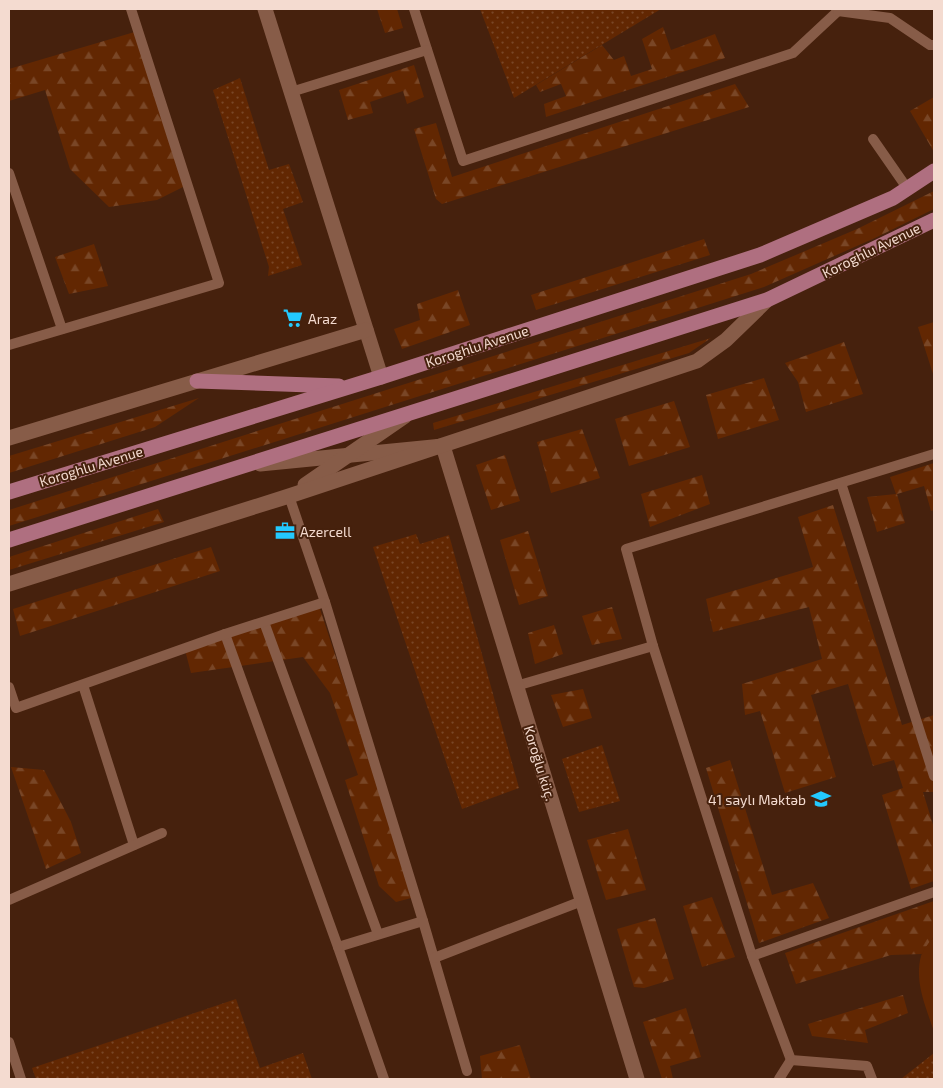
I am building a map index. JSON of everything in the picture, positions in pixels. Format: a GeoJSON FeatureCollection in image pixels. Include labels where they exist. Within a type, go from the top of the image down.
{"type":"FeatureCollection","features":[{"type":"Feature","properties":{"kind":"main road","name":"Koroghlu Avenue"},"geometry":{"type":"LineString","coordinates":[[9,492],[381,377],[760,255],[893,198],[934,171]]}},
{"type":"Feature","properties":{"kind":"main road","name":"Koroghlu Avenue"},"geometry":{"type":"LineString","coordinates":[[9,540],[767,300],[934,220]]}},
{"type":"Feature","properties":{"kind":"main road"},"geometry":{"type":"LineString","coordinates":[[197,381],[350,386]]}},
{"type":"Feature","properties":{"kind":"street"},"geometry":{"type":"LineString","coordinates":[[265,9],[381,377]]}},
{"type":"Feature","properties":{"kind":"street"},"geometry":{"type":"LineString","coordinates":[[9,584],[289,496],[696,361],[726,340],[767,300]]}},
{"type":"Feature","properties":{"kind":"street"},"geometry":{"type":"LineString","coordinates":[[9,438],[366,330]]}},
{"type":"Feature","properties":{"kind":"street"},"geometry":{"type":"LineString","coordinates":[[289,496],[407,415]]}},
{"type":"Feature","properties":{"kind":"street"},"geometry":{"type":"LineString","coordinates":[[246,466],[443,446]]}},
{"type":"Feature","properties":{"kind":"street","name":"Koroğlu küç."},"geometry":{"type":"LineString","coordinates":[[443,446],[637,1079]]}},
{"type":"Feature","properties":{"kind":"lane"},"geometry":{"type":"LineString","coordinates":[[9,345],[219,283],[131,9]]}},
{"type":"Feature","properties":{"kind":"lane"},"geometry":{"type":"LineString","coordinates":[[414,9],[463,161],[793,53],[837,10],[892,13],[930,45],[934,45]]}},
{"type":"Feature","properties":{"kind":"lane"},"geometry":{"type":"LineString","coordinates":[[291,92],[427,50]]}},
{"type":"Feature","properties":{"kind":"lane"},"geometry":{"type":"LineString","coordinates":[[873,139],[907,188]]}},
{"type":"Feature","properties":{"kind":"lane"},"geometry":{"type":"LineString","coordinates":[[9,173],[62,329]]}},
{"type":"Feature","properties":{"kind":"lane"},"geometry":{"type":"LineString","coordinates":[[791,1060],[752,956],[653,646],[626,550],[934,454]]}},
{"type":"Feature","properties":{"kind":"lane"},"geometry":{"type":"LineString","coordinates":[[841,483],[934,776]]}},
{"type":"Feature","properties":{"kind":"lane"},"geometry":{"type":"LineString","coordinates":[[289,496],[325,602],[467,1071]]}},
{"type":"Feature","properties":{"kind":"lane"},"geometry":{"type":"LineString","coordinates":[[9,687],[16,708],[225,634],[325,602]]}},
{"type":"Feature","properties":{"kind":"lane"},"geometry":{"type":"LineString","coordinates":[[264,622],[378,934]]}},
{"type":"Feature","properties":{"kind":"lane"},"geometry":{"type":"LineString","coordinates":[[225,634],[384,1079]]}},
{"type":"Feature","properties":{"kind":"lane"},"geometry":{"type":"LineString","coordinates":[[516,686],[653,646]]}},
{"type":"Feature","properties":{"kind":"lane"},"geometry":{"type":"LineString","coordinates":[[83,685],[134,845]]}},
{"type":"Feature","properties":{"kind":"lane"},"geometry":{"type":"LineString","coordinates":[[9,900],[162,833]]}},
{"type":"Feature","properties":{"kind":"lane"},"geometry":{"type":"LineString","coordinates":[[752,956],[934,892]]}},
{"type":"Feature","properties":{"kind":"lane"},"geometry":{"type":"LineString","coordinates":[[434,958],[582,901]]}},
{"type":"Feature","properties":{"kind":"lane"},"geometry":{"type":"LineString","coordinates":[[338,948],[423,921]]}},
{"type":"Feature","properties":{"kind":"lane"},"geometry":{"type":"LineString","coordinates":[[9,1042],[21,1079]]}},
{"type":"Feature","properties":{"kind":"lane"},"geometry":{"type":"LineString","coordinates":[[779,1079],[791,1060]]}},
{"type":"Feature","properties":{"kind":"lane"},"geometry":{"type":"LineString","coordinates":[[791,1060],[867,1066],[872,1079]]}},
{"type":"Feature","properties":{"kind":"green space"},"geometry":{"type":"Polygon","coordinates":[[[377,9],[397,9],[403,28],[385,33],[377,9]]]}},
{"type":"Feature","properties":{"kind":"green space"},"geometry":{"type":"Polygon","coordinates":[[[480,9],[661,9],[514,98],[480,9]]]}},
{"type":"Feature","properties":{"kind":"green space"},"geometry":{"type":"Polygon","coordinates":[[[663,27],[671,50],[715,34],[725,58],[546,117],[544,104],[566,96],[561,84],[540,92],[536,85],[602,45],[614,60],[624,56],[631,76],[652,69],[642,39],[663,27]]]}},
{"type":"Feature","properties":{"kind":"green space"},"geometry":{"type":"Polygon","coordinates":[[[138,31],[187,185],[157,200],[109,207],[70,169],[45,90],[9,101],[9,69],[138,31]]]}},
{"type":"Feature","properties":{"kind":"green space"},"geometry":{"type":"Polygon","coordinates":[[[414,65],[424,97],[407,104],[403,91],[370,102],[373,113],[348,120],[339,90],[414,65]]]}},
{"type":"Feature","properties":{"kind":"green space"},"geometry":{"type":"Polygon","coordinates":[[[240,78],[269,170],[289,164],[303,202],[283,209],[302,265],[268,276],[269,267],[213,90],[240,78]]]}},
{"type":"Feature","properties":{"kind":"green space"},"geometry":{"type":"Polygon","coordinates":[[[735,84],[749,107],[442,204],[436,199],[414,129],[436,123],[452,177],[735,84]]]}},
{"type":"Feature","properties":{"kind":"green space"},"geometry":{"type":"Polygon","coordinates":[[[934,97],[934,152],[910,111],[934,97]]]}},
{"type":"Feature","properties":{"kind":"green space"},"geometry":{"type":"Polygon","coordinates":[[[934,191],[934,209],[875,238],[764,287],[9,526],[9,510],[751,274],[857,229],[934,191]]]}},
{"type":"Feature","properties":{"kind":"green space"},"geometry":{"type":"Polygon","coordinates":[[[704,239],[710,255],[536,310],[531,295],[704,239]]]}},
{"type":"Feature","properties":{"kind":"green space"},"geometry":{"type":"Polygon","coordinates":[[[94,244],[108,286],[69,294],[55,257],[94,244]]]}},
{"type":"Feature","properties":{"kind":"green space"},"geometry":{"type":"Polygon","coordinates":[[[458,290],[470,325],[402,349],[394,329],[420,320],[417,304],[458,290]]]}},
{"type":"Feature","properties":{"kind":"green space"},"geometry":{"type":"Polygon","coordinates":[[[934,322],[934,377],[918,327],[934,322]]]}},
{"type":"Feature","properties":{"kind":"green space"},"geometry":{"type":"Polygon","coordinates":[[[711,338],[689,353],[434,430],[433,423],[711,338]]]}},
{"type":"Feature","properties":{"kind":"green space"},"geometry":{"type":"Polygon","coordinates":[[[844,342],[863,394],[806,412],[798,382],[785,363],[844,342]]]}},
{"type":"Feature","properties":{"kind":"green space"},"geometry":{"type":"Polygon","coordinates":[[[764,378],[779,420],[718,439],[706,395],[764,378]]]}},
{"type":"Feature","properties":{"kind":"green space"},"geometry":{"type":"Polygon","coordinates":[[[199,398],[155,427],[9,473],[9,456],[199,398]]]}},
{"type":"Feature","properties":{"kind":"green space"},"geometry":{"type":"Polygon","coordinates":[[[674,401],[690,447],[629,466],[615,419],[674,401]]]}},
{"type":"Feature","properties":{"kind":"green space"},"geometry":{"type":"Polygon","coordinates":[[[582,429],[600,478],[551,493],[537,442],[582,429]]]}},
{"type":"Feature","properties":{"kind":"green space"},"geometry":{"type":"Polygon","coordinates":[[[505,455],[520,501],[491,510],[476,465],[505,455]]]}},
{"type":"Feature","properties":{"kind":"green space"},"geometry":{"type":"Polygon","coordinates":[[[934,463],[934,510],[931,511],[924,486],[897,494],[905,523],[877,532],[867,497],[896,494],[890,477],[934,463]]]}},
{"type":"Feature","properties":{"kind":"green space"},"geometry":{"type":"Polygon","coordinates":[[[702,475],[710,504],[650,527],[641,494],[702,475]]]}},
{"type":"Feature","properties":{"kind":"green space"},"geometry":{"type":"Polygon","coordinates":[[[833,505],[902,725],[934,715],[934,792],[923,792],[934,828],[934,881],[911,889],[882,795],[903,788],[894,760],[873,766],[848,684],[811,695],[836,777],[785,793],[760,711],[745,715],[742,684],[822,659],[809,607],[713,632],[706,599],[813,567],[798,517],[833,505]]]}},
{"type":"Feature","properties":{"kind":"green space"},"geometry":{"type":"Polygon","coordinates":[[[158,509],[164,522],[9,570],[9,557],[158,509]]]}},
{"type":"Feature","properties":{"kind":"green space"},"geometry":{"type":"Polygon","coordinates":[[[528,531],[548,596],[519,605],[500,540],[528,531]]]}},
{"type":"Feature","properties":{"kind":"green space"},"geometry":{"type":"Polygon","coordinates":[[[416,534],[420,544],[449,535],[519,788],[462,809],[373,547],[416,534]]]}},
{"type":"Feature","properties":{"kind":"green space"},"geometry":{"type":"Polygon","coordinates":[[[211,547],[220,571],[20,636],[13,609],[211,547]]]}},
{"type":"Feature","properties":{"kind":"green space"},"geometry":{"type":"Polygon","coordinates":[[[319,606],[415,897],[396,902],[379,886],[345,780],[358,775],[330,693],[303,657],[191,673],[185,650],[319,606]]]}},
{"type":"Feature","properties":{"kind":"green space"},"geometry":{"type":"Polygon","coordinates":[[[612,607],[622,639],[592,645],[582,616],[612,607]]]}},
{"type":"Feature","properties":{"kind":"green space"},"geometry":{"type":"Polygon","coordinates":[[[554,625],[563,654],[535,664],[528,633],[554,625]]]}},
{"type":"Feature","properties":{"kind":"green space"},"geometry":{"type":"Polygon","coordinates":[[[583,689],[592,718],[563,727],[551,695],[583,689]]]}},
{"type":"Feature","properties":{"kind":"green space"},"geometry":{"type":"Polygon","coordinates":[[[602,745],[620,801],[579,812],[562,759],[602,745]]]}},
{"type":"Feature","properties":{"kind":"green space"},"geometry":{"type":"Polygon","coordinates":[[[730,760],[772,895],[813,883],[829,918],[759,943],[706,768],[730,760]]]}},
{"type":"Feature","properties":{"kind":"green space"},"geometry":{"type":"Polygon","coordinates":[[[11,767],[44,770],[71,822],[81,853],[46,869],[11,767]]]}},
{"type":"Feature","properties":{"kind":"green space"},"geometry":{"type":"Polygon","coordinates":[[[628,829],[646,890],[606,900],[587,840],[628,829]]]}},
{"type":"Feature","properties":{"kind":"green space"},"geometry":{"type":"Polygon","coordinates":[[[712,897],[735,957],[702,967],[683,906],[712,897]]]}},
{"type":"Feature","properties":{"kind":"green space"},"geometry":{"type":"Polygon","coordinates":[[[934,901],[934,936],[922,954],[891,955],[796,984],[785,953],[934,901]]]}},
{"type":"Feature","properties":{"kind":"green space"},"geometry":{"type":"Polygon","coordinates":[[[655,918],[674,979],[644,988],[634,987],[617,929],[655,918]]]}},
{"type":"Feature","properties":{"kind":"green space"},"geometry":{"type":"Polygon","coordinates":[[[934,936],[934,1032],[922,994],[919,966],[922,953],[934,936]]]}},
{"type":"Feature","properties":{"kind":"green space"},"geometry":{"type":"Polygon","coordinates":[[[903,995],[908,1013],[865,1030],[868,1043],[812,1036],[808,1024],[903,995]]]}},
{"type":"Feature","properties":{"kind":"green space"},"geometry":{"type":"Polygon","coordinates":[[[236,999],[260,1068],[303,1053],[312,1079],[36,1079],[32,1068],[236,999]]]}},
{"type":"Feature","properties":{"kind":"green space"},"geometry":{"type":"Polygon","coordinates":[[[686,1008],[701,1057],[670,1066],[673,1079],[662,1079],[643,1022],[686,1008]]]}},
{"type":"Feature","properties":{"kind":"green space"},"geometry":{"type":"Polygon","coordinates":[[[520,1045],[531,1079],[482,1079],[480,1056],[520,1045]]]}},
{"type":"Feature","properties":{"kind":"green space"},"geometry":{"type":"Polygon","coordinates":[[[934,1053],[934,1079],[901,1079],[934,1053]]]}},
{"type":"Feature","properties":{"kind":"place","name":"Araz"},"geometry":{"type":"Point","coordinates":[293,318]}},
{"type":"Feature","properties":{"kind":"place","name":"Azercell"},"geometry":{"type":"Point","coordinates":[285,531]}},
{"type":"Feature","properties":{"kind":"place","name":"41 saylı Məktəb"},"geometry":{"type":"Point","coordinates":[821,799]}}]}
